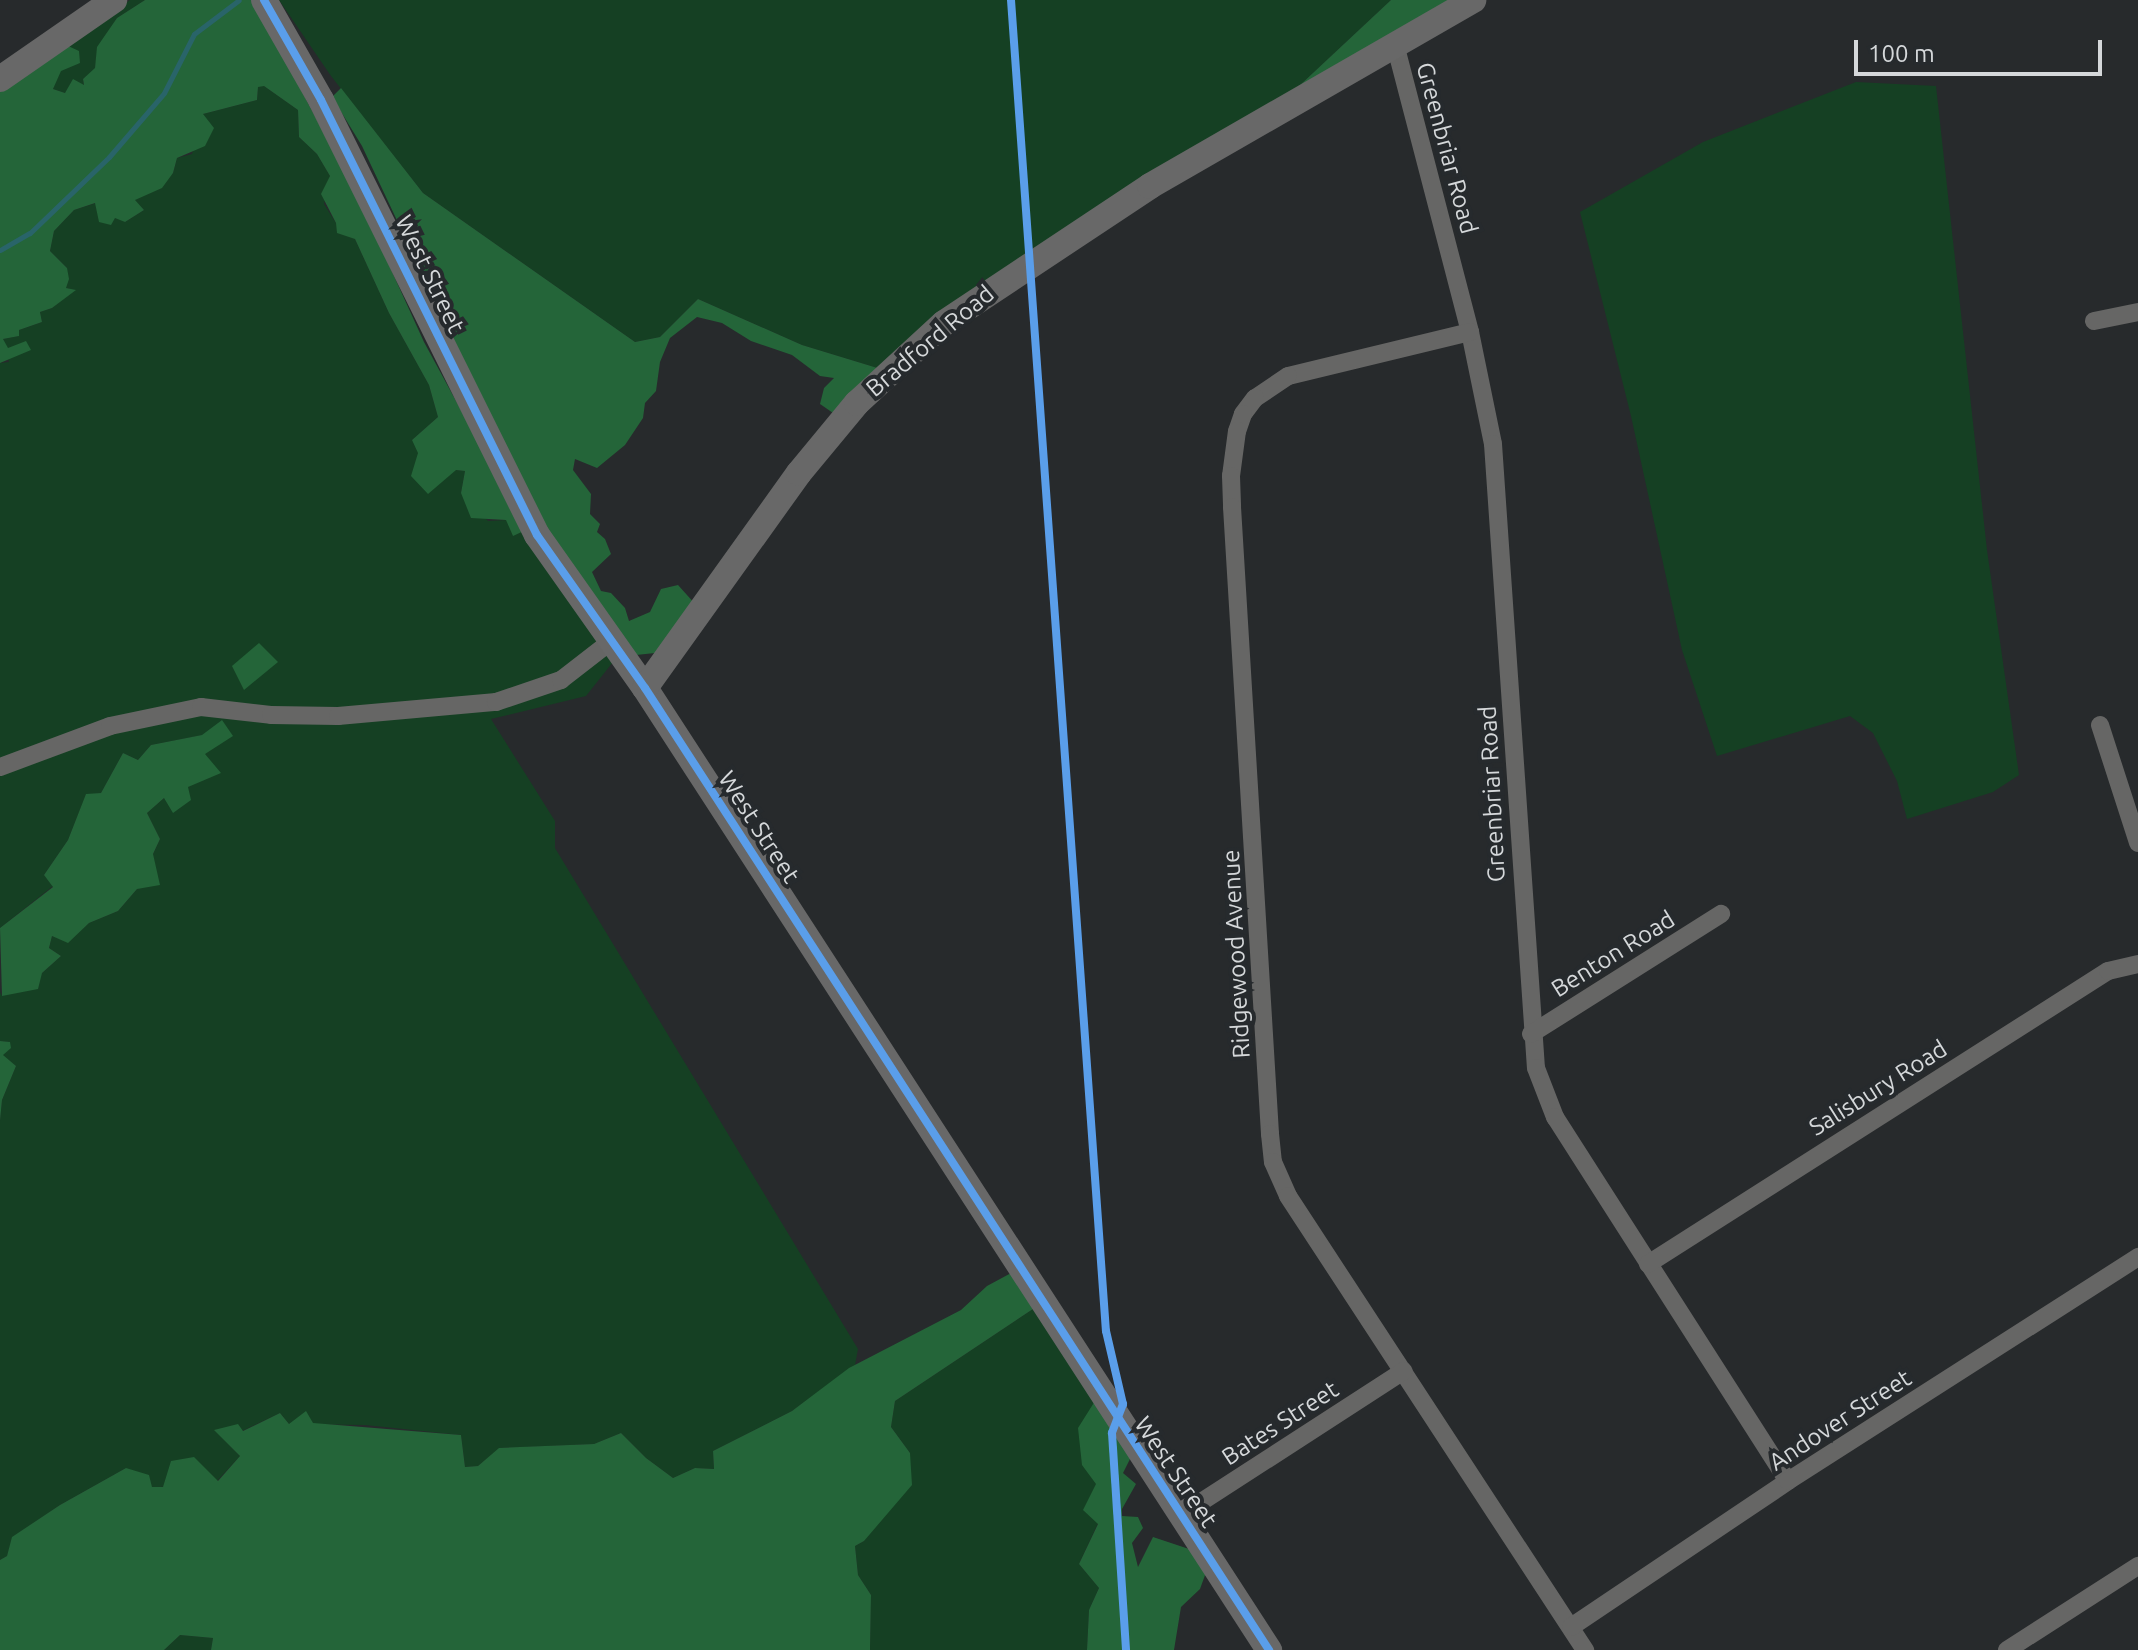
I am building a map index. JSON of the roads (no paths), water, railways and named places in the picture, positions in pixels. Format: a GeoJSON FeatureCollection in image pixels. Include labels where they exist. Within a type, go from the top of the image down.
{"type":"FeatureCollection","features":[{"type":"Feature","properties":{"kind":"street"},"geometry":{"type":"LineString","coordinates":[[0,79],[114,0]]}},
{"type":"Feature","properties":{"kind":"street","name":"West Street"},"geometry":{"type":"LineString","coordinates":[[264,0],[321,100],[537,535],[645,688],[1269,1650]]}},
{"type":"Feature","properties":{"kind":"street","name":"Bradford Road"},"geometry":{"type":"LineString","coordinates":[[645,688],[818,449],[857,403],[944,323],[1150,186],[1473,0]]}},
{"type":"Feature","properties":{"kind":"street","name":"Greenbriar Road"},"geometry":{"type":"LineString","coordinates":[[1395,44],[1470,332],[1499,487],[1531,1034],[1536,1068],[1555,1117],[1788,1481]]}},
{"type":"Feature","properties":{"kind":"street"},"geometry":{"type":"LineString","coordinates":[[2094,321],[2138,312]]}},
{"type":"Feature","properties":{"kind":"street","name":"Ridgewood Avenue"},"geometry":{"type":"LineString","coordinates":[[1470,332],[1288,376],[1268,386],[1243,414],[1231,476],[1273,1162],[1288,1196],[1585,1650]]}},
{"type":"Feature","properties":{"kind":"street"},"geometry":{"type":"LineString","coordinates":[[0,767],[110,726],[201,707],[271,715],[338,716],[496,702],[561,680],[610,642]]}},
{"type":"Feature","properties":{"kind":"street"},"geometry":{"type":"LineString","coordinates":[[2100,725],[2138,843]]}},
{"type":"Feature","properties":{"kind":"street","name":"Benton Road"},"geometry":{"type":"LineString","coordinates":[[1531,1034],[1721,914]]}},
{"type":"Feature","properties":{"kind":"street","name":"Salisbury Road"},"geometry":{"type":"LineString","coordinates":[[1648,1264],[2108,971],[2138,964]]}},
{"type":"Feature","properties":{"kind":"street","name":"Andover Street"},"geometry":{"type":"LineString","coordinates":[[1571,1627],[1788,1481],[2138,1257]]}},
{"type":"Feature","properties":{"kind":"street","name":"Bates Street"},"geometry":{"type":"LineString","coordinates":[[1181,1515],[1404,1371]]}},
{"type":"Feature","properties":{"kind":"street"},"geometry":{"type":"LineString","coordinates":[[2007,1650],[2138,1566]]}},
{"type":"Feature","properties":{"kind":"waterway"},"geometry":{"type":"LineString","coordinates":[[0,250],[30,233],[109,157],[164,93],[194,34],[239,0]]}}]}
